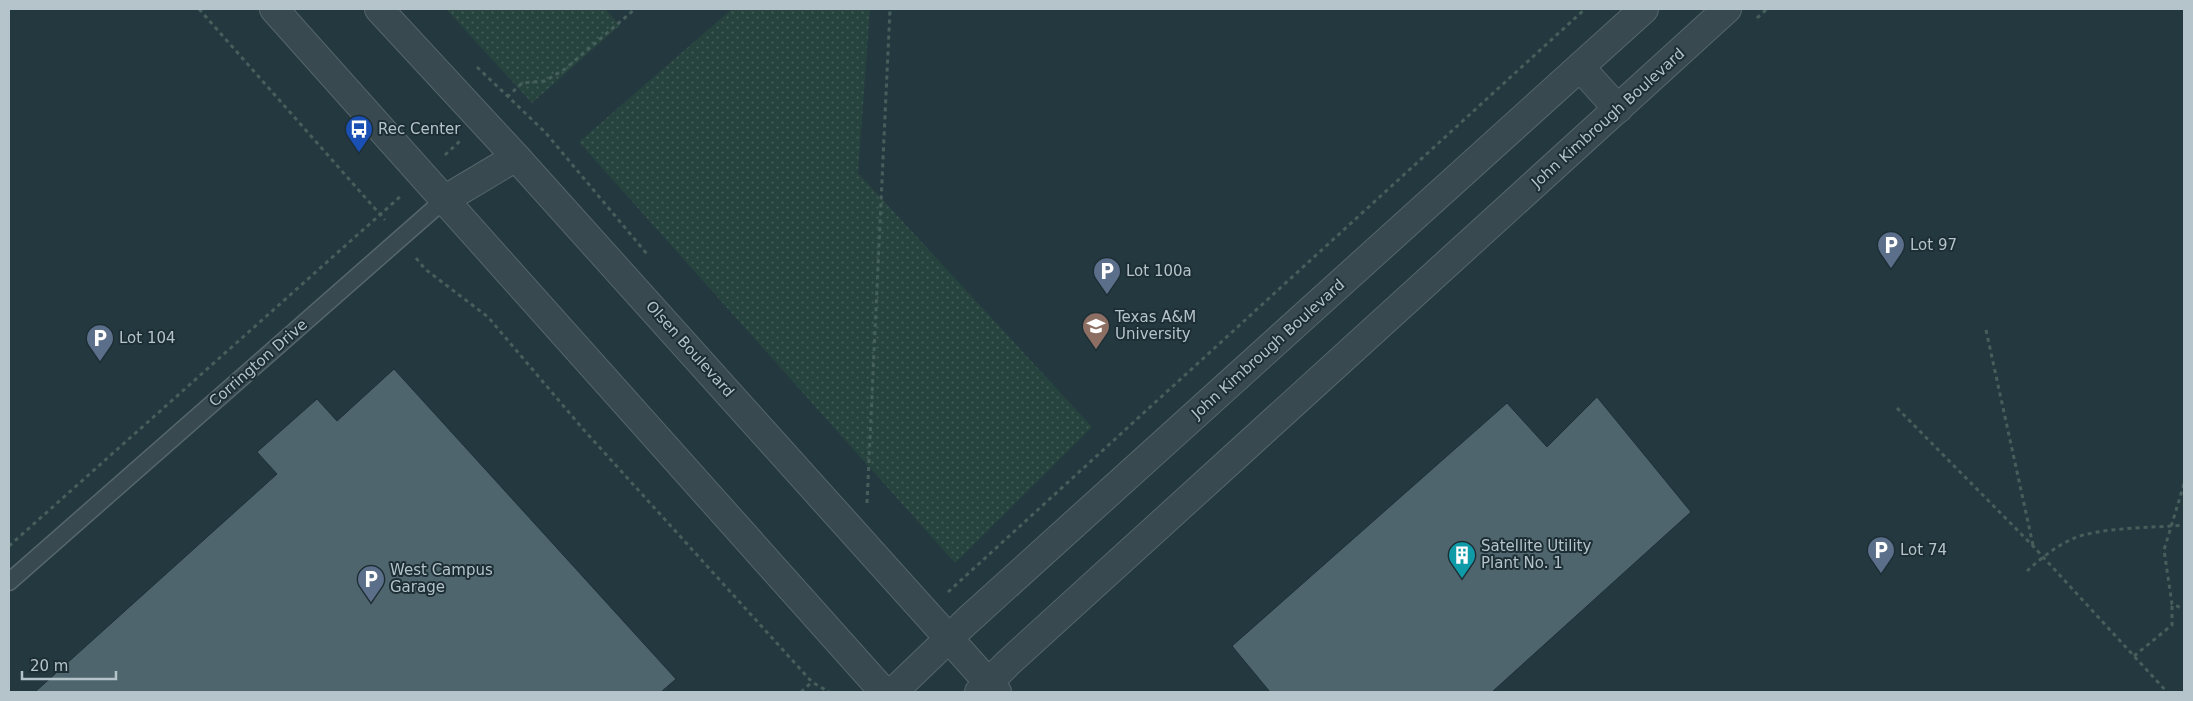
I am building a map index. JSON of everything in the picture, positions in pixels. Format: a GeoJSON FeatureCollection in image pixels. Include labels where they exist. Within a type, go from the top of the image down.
{"type":"FeatureCollection","features":[{"type":"Feature","properties":{"kind":"street"},"geometry":{"type":"LineString","coordinates":[[274,9],[884,692]]}},
{"type":"Feature","properties":{"kind":"street","name":"Olsen Boulevard"},"geometry":{"type":"LineString","coordinates":[[379,9],[516,157],[950,638],[988,689]]}},
{"type":"Feature","properties":{"kind":"street","name":"John Kimbrough Boulevard"},"geometry":{"type":"LineString","coordinates":[[893,692],[950,638],[1644,9]]}},
{"type":"Feature","properties":{"kind":"street","name":"John Kimbrough Boulevard"},"geometry":{"type":"LineString","coordinates":[[988,689],[1727,9]]}},
{"type":"Feature","properties":{"kind":"street"},"geometry":{"type":"LineString","coordinates":[[1580,67],[1618,109]]}},
{"type":"Feature","properties":{"kind":"street","name":"Corrington Drive"},"geometry":{"type":"LineString","coordinates":[[444,200],[516,157]]}},
{"type":"Feature","properties":{"kind":"lane","name":"Corrington Drive"},"geometry":{"type":"LineString","coordinates":[[9,582],[444,200]]}},
{"type":"Feature","properties":{"kind":"path"},"geometry":{"type":"LineString","coordinates":[[199,9],[425,269],[488,317],[583,430],[812,682],[829,692]]}},
{"type":"Feature","properties":{"kind":"path"},"geometry":{"type":"LineString","coordinates":[[9,546],[380,215],[522,83],[544,81],[564,69],[635,9]]}},
{"type":"Feature","properties":{"kind":"path"},"geometry":{"type":"LineString","coordinates":[[867,506],[890,9]]}},
{"type":"Feature","properties":{"kind":"path"},"geometry":{"type":"LineString","coordinates":[[943,596],[1585,9]]}},
{"type":"Feature","properties":{"kind":"path"},"geometry":{"type":"LineString","coordinates":[[472,63],[544,132],[651,259]]}},
{"type":"Feature","properties":{"kind":"path"},"geometry":{"type":"LineString","coordinates":[[1986,330],[2033,546]]}},
{"type":"Feature","properties":{"kind":"path"},"geometry":{"type":"LineString","coordinates":[[1897,408],[2033,546],[2167,692]]}},
{"type":"Feature","properties":{"kind":"path"},"geometry":{"type":"LineString","coordinates":[[2134,656],[2172,625],[2172,604],[2164,550],[2184,484]]}},
{"type":"Feature","properties":{"kind":"path"},"geometry":{"type":"LineString","coordinates":[[2027,571],[2042,557],[2072,539],[2133,528],[2184,525]]}},
{"type":"Feature","properties":{"kind":"path"},"geometry":{"type":"LineString","coordinates":[[2172,604],[2184,609]]}},
{"type":"Feature","properties":{"kind":"path"},"geometry":{"type":"LineString","coordinates":[[801,692],[812,682]]}},
{"type":"Feature","properties":{"kind":"green space"},"geometry":{"type":"Polygon","coordinates":[[[446,9],[605,9],[620,25],[532,103],[446,9]]]}},
{"type":"Feature","properties":{"kind":"green space"},"geometry":{"type":"Polygon","coordinates":[[[732,9],[870,9],[858,173],[1092,427],[955,563],[579,142],[732,9]]]}},
{"type":"Feature","properties":{"kind":"building","name":"West Campus Garage"},"geometry":{"type":"Polygon","coordinates":[[[394,369],[676,679],[661,692],[35,692],[277,474],[257,452],[317,399],[337,421],[394,369]]]}},
{"type":"Feature","properties":{"kind":"building","name":"Satellite Utility Plant No. 1"},"geometry":{"type":"Polygon","coordinates":[[[1597,397],[1691,512],[1492,692],[1270,692],[1232,646],[1507,403],[1547,447],[1597,397]]]}},
{"type":"Feature","properties":{"kind":"place","name":"Rec Center"},"geometry":{"type":"Point","coordinates":[359,153]}},
{"type":"Feature","properties":{"kind":"place","name":"Lot 97"},"geometry":{"type":"Point","coordinates":[1891,269]}},
{"type":"Feature","properties":{"kind":"place","name":"Lot 100a"},"geometry":{"type":"Point","coordinates":[1107,295]}},
{"type":"Feature","properties":{"kind":"place","name":"Texas A&M University"},"geometry":{"type":"Point","coordinates":[1096,350]}},
{"type":"Feature","properties":{"kind":"place","name":"Lot 104"},"geometry":{"type":"Point","coordinates":[100,362]}},
{"type":"Feature","properties":{"kind":"place","name":"Lot 74"},"geometry":{"type":"Point","coordinates":[1881,574]}},
{"type":"Feature","properties":{"kind":"place","name":"Satellite Utility Plant No. 1"},"geometry":{"type":"Point","coordinates":[1462,579]}},
{"type":"Feature","properties":{"kind":"place","name":"West Campus Garage"},"geometry":{"type":"Point","coordinates":[371,603]}}]}
